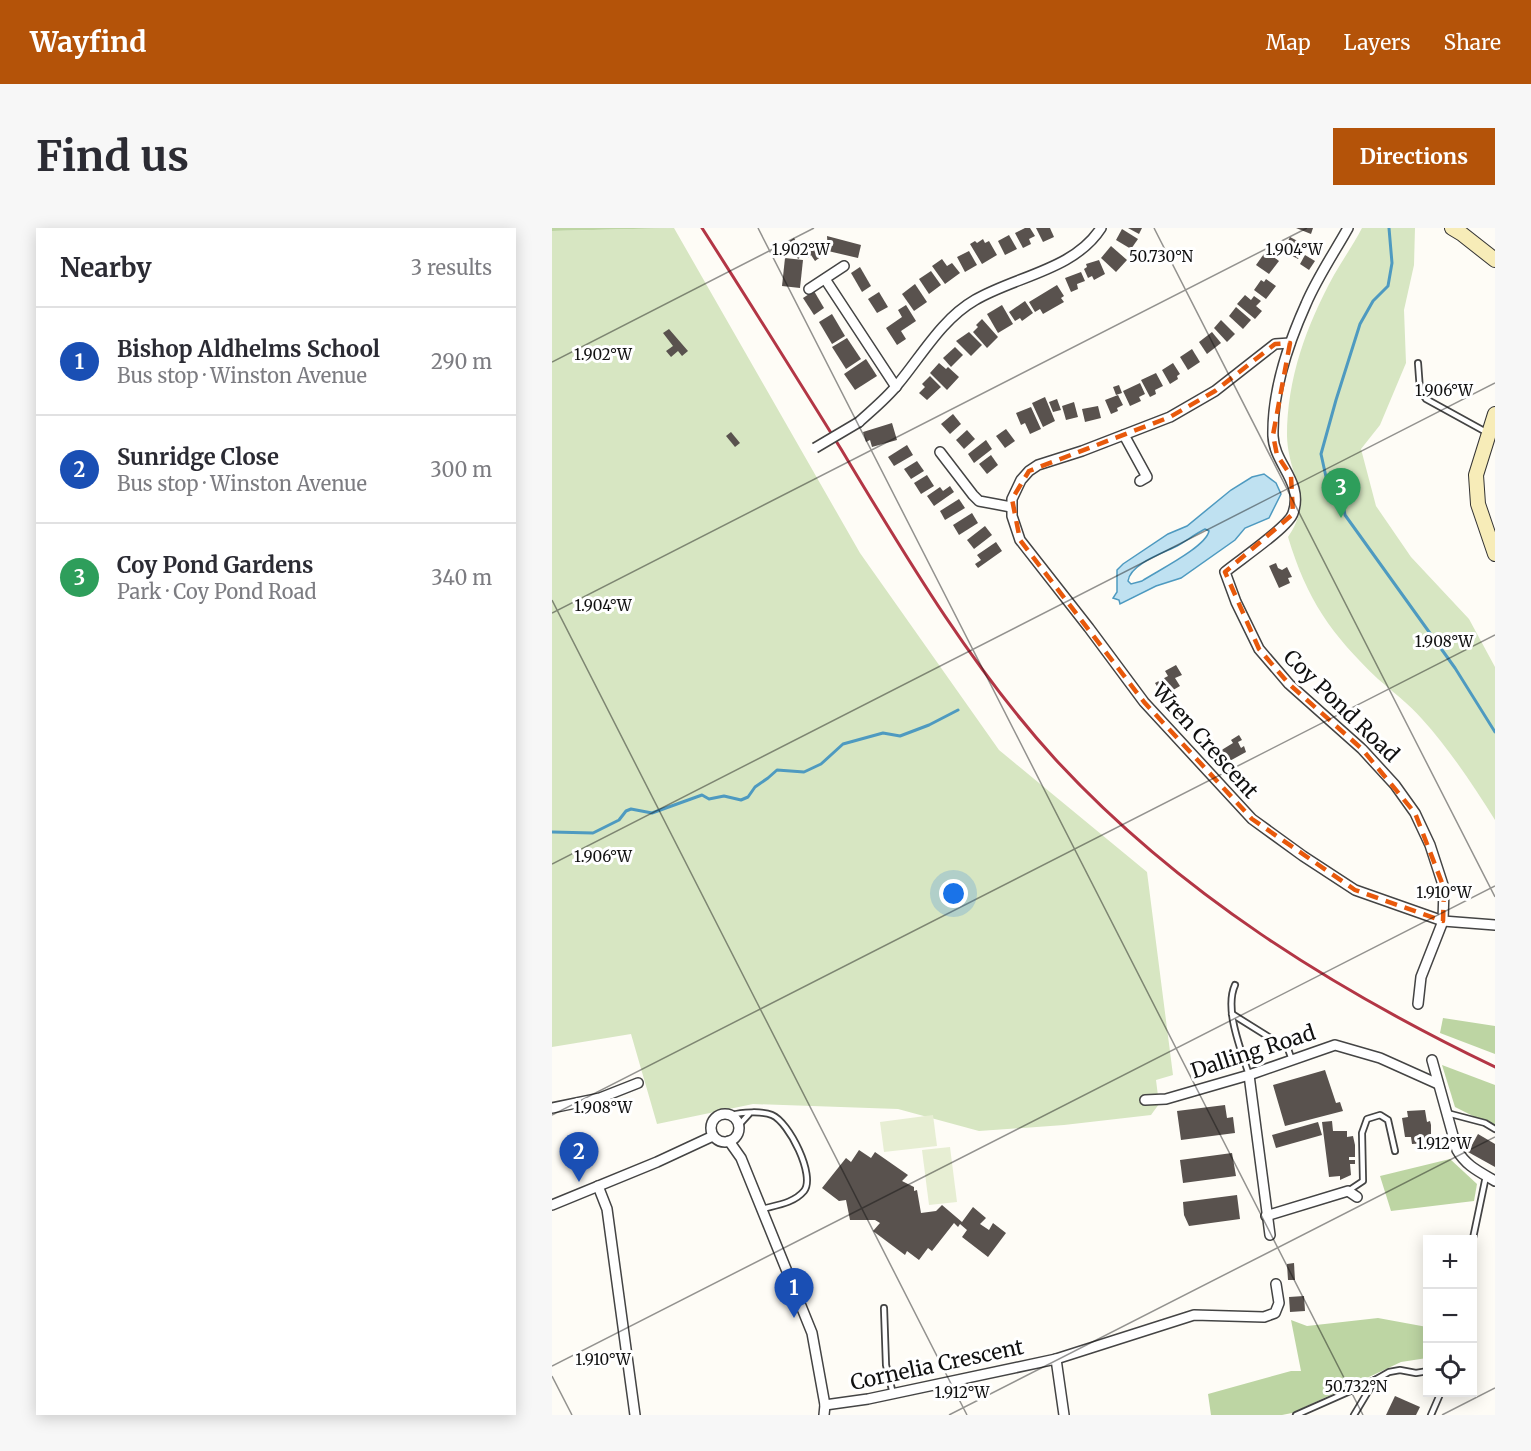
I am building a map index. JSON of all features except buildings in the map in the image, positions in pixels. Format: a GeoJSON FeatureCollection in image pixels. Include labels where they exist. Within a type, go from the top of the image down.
{"type":"FeatureCollection","features":[{"type":"Feature","properties":{"kind":"street"},"geometry":{"type":"LineString","coordinates":[[815,448],[859,422],[896,387],[944,326],[967,305],[1064,260],[1088,244],[1101,228]]}},
{"type":"Feature","properties":{"kind":"street","name":"Coy Pond Road"},"geometry":{"type":"LineString","coordinates":[[1348,228],[1306,302],[1290,344],[1277,399],[1273,435],[1277,455],[1291,476],[1295,496],[1293,514],[1282,526],[1225,572],[1236,602],[1259,649],[1289,684],[1362,749],[1395,785],[1415,813],[1430,845],[1444,888],[1443,921],[1421,977],[1418,1004]]}},
{"type":"Feature","properties":{"kind":"street"},"geometry":{"type":"LineString","coordinates":[[1452,228],[1495,260]]}},
{"type":"Feature","properties":{"kind":"street"},"geometry":{"type":"LineString","coordinates":[[809,289],[844,266]]}},
{"type":"Feature","properties":{"kind":"street"},"geometry":{"type":"LineString","coordinates":[[825,279],[896,387]]}},
{"type":"Feature","properties":{"kind":"street"},"geometry":{"type":"LineString","coordinates":[[940,452],[979,501],[1011,507],[1015,490],[1029,471],[1038,465],[1170,417],[1215,391],[1275,344],[1290,344]]}},
{"type":"Feature","properties":{"kind":"street"},"geometry":{"type":"LineString","coordinates":[[1495,414],[1476,475],[1478,504],[1495,554]]}},
{"type":"Feature","properties":{"kind":"street"},"geometry":{"type":"LineString","coordinates":[[1124,435],[1144,479],[1156,471]]}},
{"type":"Feature","properties":{"kind":"street","name":"Wren Crescent"},"geometry":{"type":"LineString","coordinates":[[1011,507],[1020,540],[1144,702],[1252,819],[1355,890],[1443,921],[1495,925]]}},
{"type":"Feature","properties":{"kind":"street","name":"Dalling Road"},"geometry":{"type":"LineString","coordinates":[[1145,1100],[1166,1099],[1249,1075],[1335,1045],[1380,1058],[1438,1084]]}},
{"type":"Feature","properties":{"kind":"street"},"geometry":{"type":"LineString","coordinates":[[1432,1060],[1462,1159],[1469,1166],[1491,1178]]}},
{"type":"Feature","properties":{"kind":"street"},"geometry":{"type":"LineString","coordinates":[[1249,1075],[1270,1235]]}},
{"type":"Feature","properties":{"kind":"street"},"geometry":{"type":"LineString","coordinates":[[552,1108],[600,1098],[639,1083]]}},
{"type":"Feature","properties":{"kind":"street"},"geometry":{"type":"LineString","coordinates":[[722,1114],[732,1115],[739,1125],[736,1137],[729,1141],[720,1141],[713,1136],[711,1127],[715,1118],[722,1114]]}},
{"type":"Feature","properties":{"kind":"street"},"geometry":{"type":"LineString","coordinates":[[552,1205],[657,1162],[713,1136]]}},
{"type":"Feature","properties":{"kind":"street"},"geometry":{"type":"LineString","coordinates":[[729,1141],[741,1158],[812,1333],[824,1410]]}},
{"type":"Feature","properties":{"kind":"street"},"geometry":{"type":"LineString","coordinates":[[598,1186],[607,1209],[635,1415]]}},
{"type":"Feature","properties":{"kind":"street"},"geometry":{"type":"LineString","coordinates":[[1266,1216],[1348,1191],[1357,1197]]}},
{"type":"Feature","properties":{"kind":"street","name":"Cornelia Crescent"},"geometry":{"type":"LineString","coordinates":[[824,1410],[1056,1359],[1194,1315],[1264,1317],[1275,1313],[1279,1303],[1276,1284]]}},
{"type":"Feature","properties":{"kind":"street","name":"Cornelia Crescent"},"geometry":{"type":"LineString","coordinates":[[1056,1359],[1064,1415]]}},
{"type":"Feature","properties":{"kind":"lane"},"geometry":{"type":"LineString","coordinates":[[1418,363],[1420,390],[1426,399],[1488,433]]}},
{"type":"Feature","properties":{"kind":"lane"},"geometry":{"type":"LineString","coordinates":[[1235,986],[1230,996],[1232,1014],[1249,1075]]}},
{"type":"Feature","properties":{"kind":"lane"},"geometry":{"type":"LineString","coordinates":[[1232,1014],[1288,1049],[1292,1060]]}},
{"type":"Feature","properties":{"kind":"lane"},"geometry":{"type":"LineString","coordinates":[[732,1115],[741,1112],[771,1114],[789,1131],[801,1157],[808,1180],[806,1188],[788,1202],[762,1209]]}},
{"type":"Feature","properties":{"kind":"lane"},"geometry":{"type":"LineString","coordinates":[[1447,1113],[1485,1123],[1495,1129]]}},
{"type":"Feature","properties":{"kind":"lane"},"geometry":{"type":"LineString","coordinates":[[739,1125],[750,1114]]}},
{"type":"Feature","properties":{"kind":"lane"},"geometry":{"type":"LineString","coordinates":[[1348,1191],[1363,1180],[1362,1133],[1367,1119],[1380,1115],[1388,1120],[1395,1151]]}},
{"type":"Feature","properties":{"kind":"lane"},"geometry":{"type":"LineString","coordinates":[[1475,1235],[1491,1178]]}},
{"type":"Feature","properties":{"kind":"lane"},"geometry":{"type":"LineString","coordinates":[[884,1308],[886,1365],[893,1394]]}},
{"type":"Feature","properties":{"kind":"lane"},"geometry":{"type":"LineString","coordinates":[[1296,1415],[1389,1372],[1400,1370],[1423,1372]]}},
{"type":"Feature","properties":{"kind":"lane"},"geometry":{"type":"LineString","coordinates":[[1354,1415],[1374,1380]]}},
{"type":"Feature","properties":{"kind":"lane"},"geometry":{"type":"LineString","coordinates":[[1431,1415],[1439,1397]]}},
{"type":"Feature","properties":{"kind":"highlighted area"},"geometry":{"type":"Polygon","coordinates":[[[1290,343],[1273,435],[1277,455],[1291,476],[1293,514],[1225,572],[1259,649],[1289,684],[1362,749],[1415,813],[1444,888],[1443,921],[1355,890],[1252,819],[1144,702],[1020,540],[1012,499],[1029,471],[1170,417],[1215,391],[1275,344],[1290,343]]]}},
{"type":"Feature","properties":{"kind":"green space"},"geometry":{"type":"Polygon","coordinates":[[[552,228],[674,228],[552,231],[552,228]]]}},
{"type":"Feature","properties":{"kind":"green space"},"geometry":{"type":"Polygon","coordinates":[[[674,228],[860,553],[999,750],[1147,872],[1173,1075],[1156,1080],[1159,1104],[1151,1115],[1064,1125],[979,1131],[898,1109],[753,1104],[657,1124],[631,1034],[552,1047],[552,231],[674,228]]]}},
{"type":"Feature","properties":{"kind":"green space"},"geometry":{"type":"Polygon","coordinates":[[[1362,228],[1415,228],[1414,265],[1404,310],[1406,363],[1380,425],[1361,449],[1376,506],[1411,557],[1469,619],[1495,667],[1495,820],[1461,768],[1432,731],[1412,708],[1361,663],[1322,615],[1303,579],[1288,537],[1296,523],[1300,499],[1288,451],[1287,436],[1294,373],[1307,333],[1324,294],[1362,228]]]}},
{"type":"Feature","properties":{"kind":"green space"},"geometry":{"type":"Polygon","coordinates":[[[1443,1018],[1495,1026],[1495,1054],[1440,1033],[1443,1018]]]}},
{"type":"Feature","properties":{"kind":"green space"},"geometry":{"type":"Polygon","coordinates":[[[1442,1065],[1495,1085],[1495,1127],[1455,1107],[1442,1065]]]}},
{"type":"Feature","properties":{"kind":"green space"},"geometry":{"type":"Polygon","coordinates":[[[933,1115],[937,1146],[884,1152],[880,1122],[933,1115]]]}},
{"type":"Feature","properties":{"kind":"green space"},"geometry":{"type":"Polygon","coordinates":[[[950,1147],[957,1202],[929,1205],[922,1150],[950,1147]]]}},
{"type":"Feature","properties":{"kind":"green space"},"geometry":{"type":"Polygon","coordinates":[[[1450,1159],[1477,1184],[1474,1201],[1391,1211],[1380,1176],[1450,1159]]]}},
{"type":"Feature","properties":{"kind":"green space"},"geometry":{"type":"Polygon","coordinates":[[[1378,1318],[1423,1326],[1423,1359],[1401,1362],[1292,1413],[1211,1415],[1208,1394],[1291,1371],[1301,1371],[1291,1320],[1307,1326],[1378,1318]]]}},
{"type":"Feature","properties":{"kind":"water"},"geometry":{"type":"Polygon","coordinates":[[[1264,474],[1276,483],[1281,494],[1269,518],[1245,528],[1235,540],[1181,578],[1156,586],[1120,604],[1119,600],[1113,598],[1117,592],[1117,570],[1123,564],[1168,534],[1187,526],[1231,490],[1252,477],[1264,474]],[[1205,529],[1141,564],[1130,575],[1128,581],[1131,584],[1142,581],[1180,558],[1199,544],[1209,531],[1205,529]]]}},
{"type":"Feature","properties":{"kind":"waterway"},"geometry":{"type":"LineString","coordinates":[[1389,228],[1392,263],[1388,286],[1373,301],[1360,324],[1321,454],[1328,486],[1343,504],[1345,515],[1455,668],[1495,732]]}},
{"type":"Feature","properties":{"kind":"waterway"},"geometry":{"type":"LineString","coordinates":[[552,832],[593,833],[619,820],[626,811],[631,809],[652,813],[702,795],[709,799],[724,796],[741,800],[748,797],[755,787],[777,770],[804,772],[821,764],[843,744],[883,733],[900,736],[929,725],[958,710]]}},
{"type":"Feature","properties":{"kind":"railway"},"geometry":{"type":"LineString","coordinates":[[702,228],[941,610],[996,687],[1056,760],[1154,853],[1206,895],[1261,934],[1317,971],[1375,1005],[1495,1067]]}},
{"type":"Feature","properties":{"kind":"place","name":"Coy Pond Gardens"},"geometry":{"type":"Point","coordinates":[1341,518]}},
{"type":"Feature","properties":{"kind":"place","name":"Sunridge Close"},"geometry":{"type":"Point","coordinates":[579,1182]}},
{"type":"Feature","properties":{"kind":"place","name":"Bishop Aldhelms School"},"geometry":{"type":"Point","coordinates":[794,1318]}}]}
